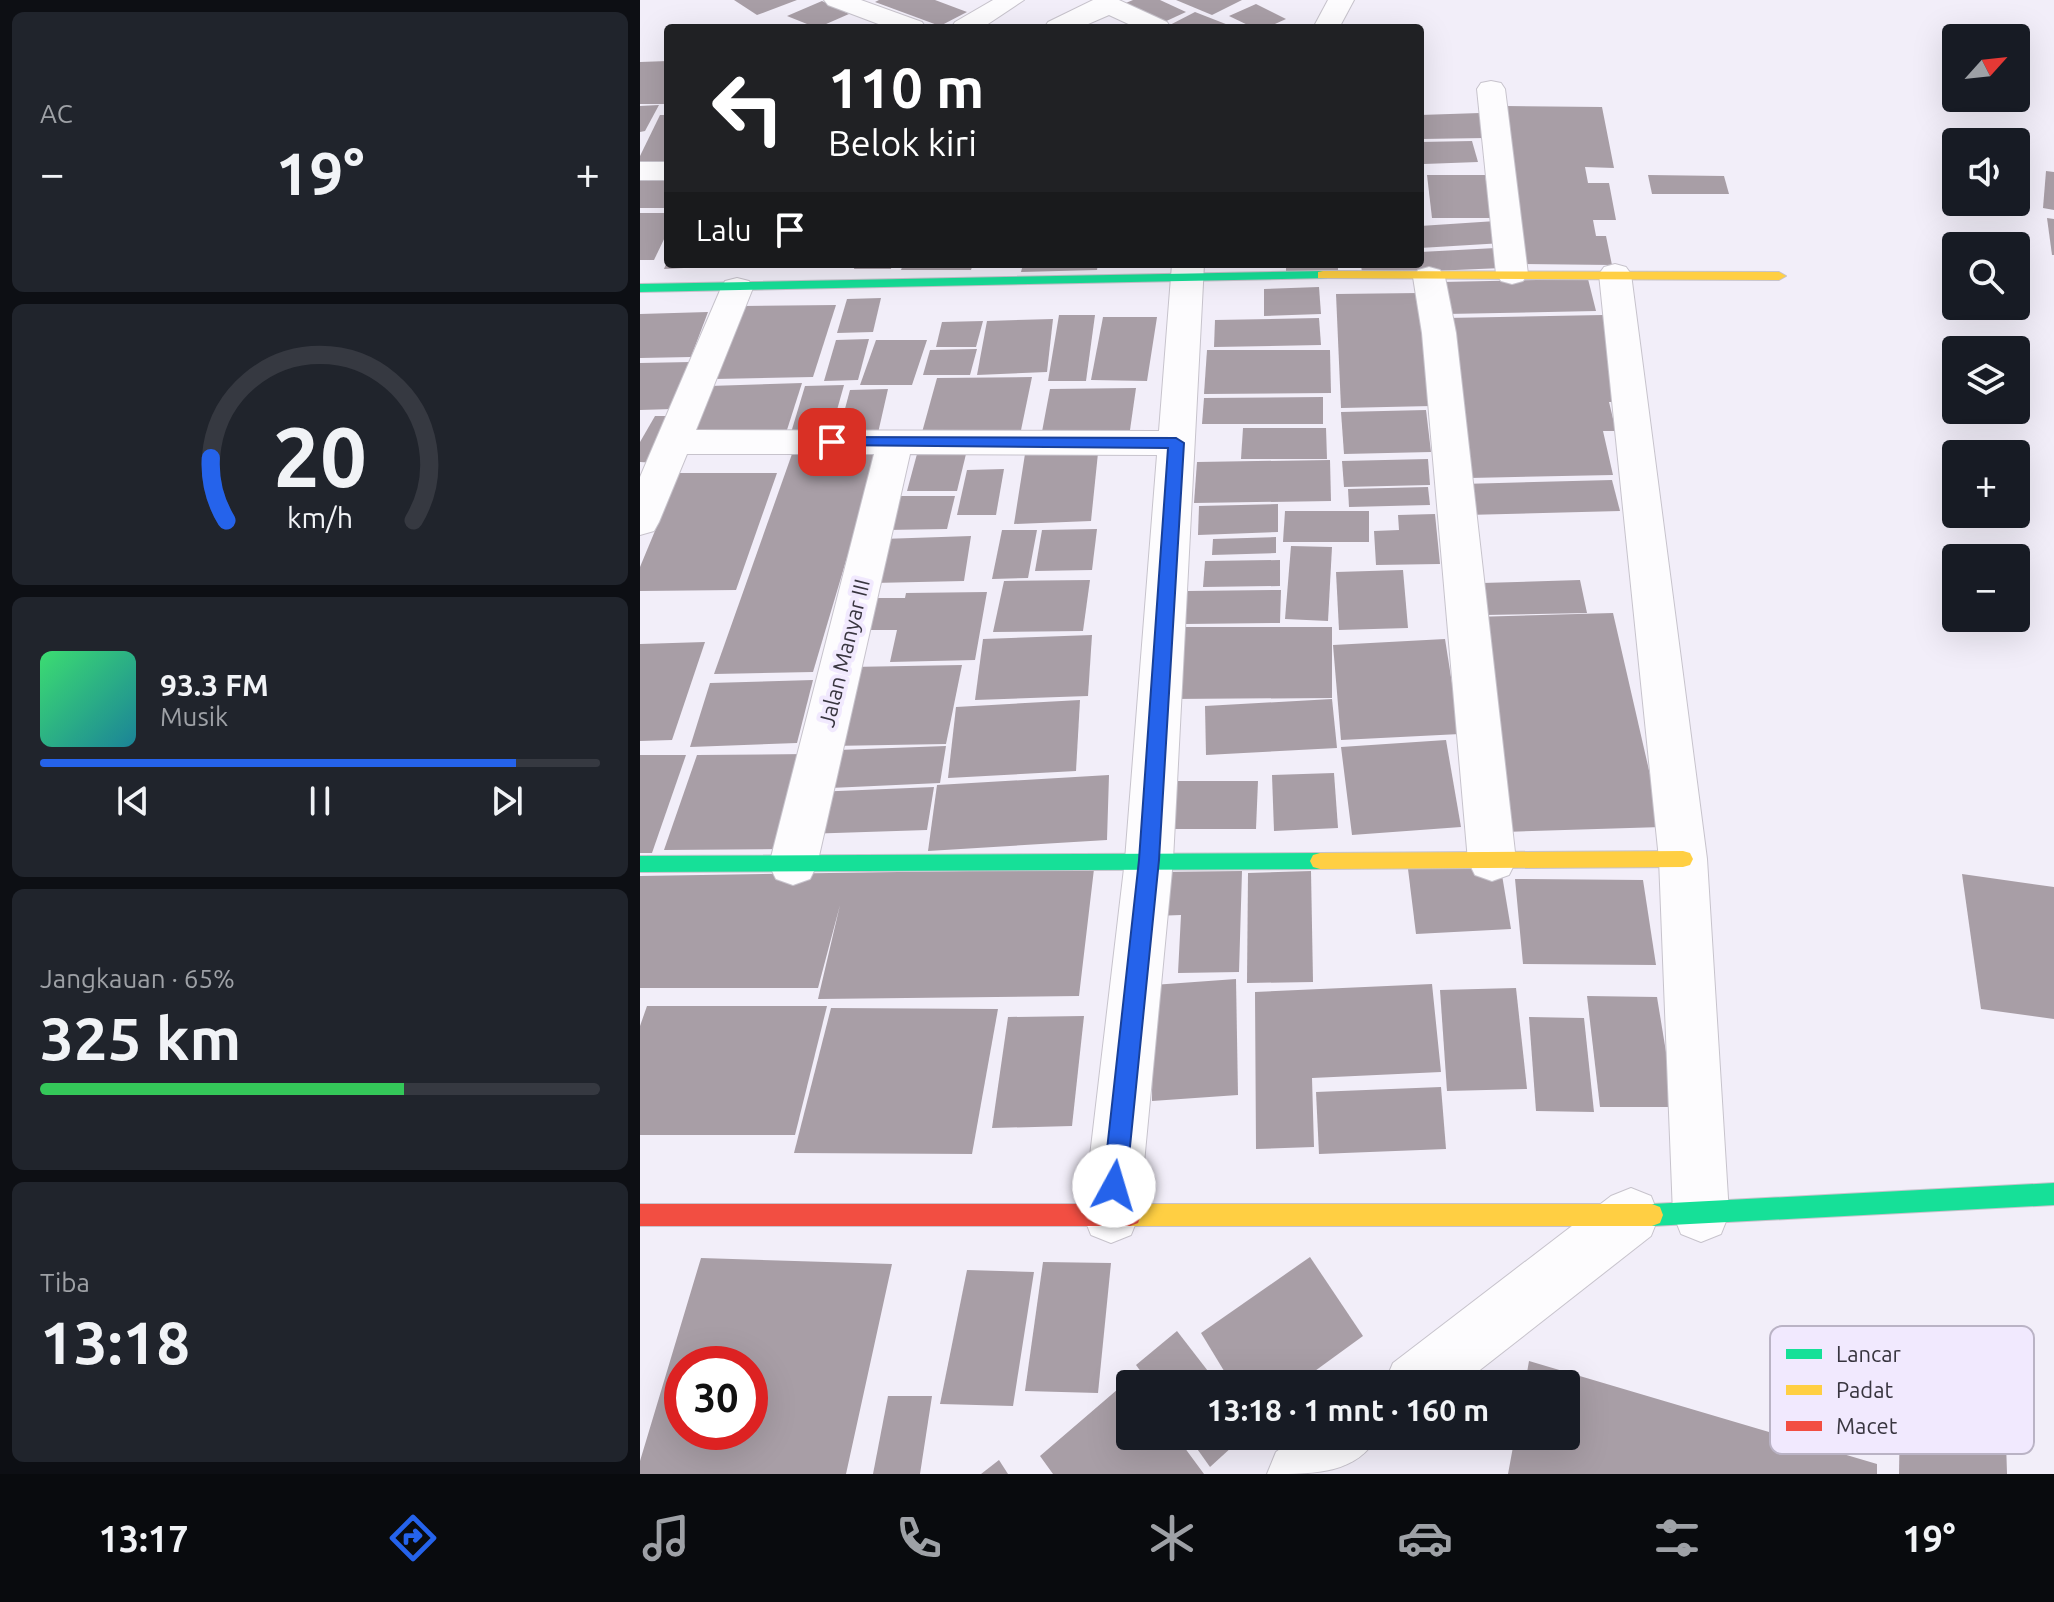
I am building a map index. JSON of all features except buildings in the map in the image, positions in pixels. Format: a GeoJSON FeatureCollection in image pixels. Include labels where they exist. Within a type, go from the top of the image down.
{"type":"FeatureCollection","features":[{"type":"Feature","properties":{"kind":"street"},"geometry":{"type":"LineString","coordinates":[[837,0],[902,24]]}},
{"type":"Feature","properties":{"kind":"street"},"geometry":{"type":"LineString","coordinates":[[971,24],[1011,0]]}},
{"type":"Feature","properties":{"kind":"street"},"geometry":{"type":"LineString","coordinates":[[1328,24],[1341,0]]}},
{"type":"Feature","properties":{"kind":"street"},"geometry":{"type":"LineString","coordinates":[[1065,24],[1108,2],[1150,24]]}},
{"type":"Feature","properties":{"kind":"street"},"geometry":{"type":"LineString","coordinates":[[1491,89],[1512,274]]}},
{"type":"Feature","properties":{"kind":"street"},"geometry":{"type":"LineString","coordinates":[[640,171],[664,171]]}},
{"type":"Feature","properties":{"kind":"street"},"geometry":{"type":"LineString","coordinates":[[1111,1215],[1149,860],[1188,270]]}},
{"type":"Feature","properties":{"kind":"street"},"geometry":{"type":"LineString","coordinates":[[640,288],[737,288],[1188,270],[1350,270],[1429,277],[1512,274],[1779,276]]}},
{"type":"Feature","properties":{"kind":"street"},"geometry":{"type":"LineString","coordinates":[[1615,274],[1683,859],[1701,1214]]}},
{"type":"Feature","properties":{"kind":"street"},"geometry":{"type":"LineString","coordinates":[[1429,277],[1439,333],[1492,861]]}},
{"type":"Feature","properties":{"kind":"street"},"geometry":{"type":"LineString","coordinates":[[640,522],[737,288]]}},
{"type":"Feature","properties":{"kind":"street"},"geometry":{"type":"LineString","coordinates":[[675,442],[1176,443]]}},
{"type":"Feature","properties":{"kind":"street","name":"Jalan Manyar III"},"geometry":{"type":"LineString","coordinates":[[793,865],[895,442]]}},
{"type":"Feature","properties":{"kind":"street"},"geometry":{"type":"LineString","coordinates":[[640,864],[1683,859]]}},
{"type":"Feature","properties":{"kind":"street"},"geometry":{"type":"LineString","coordinates":[[640,1215],[1631,1216],[2054,1194]]}},
{"type":"Feature","properties":{"kind":"street"},"geometry":{"type":"LineString","coordinates":[[1432,1370],[1631,1216]]}},
{"type":"Feature","properties":{"kind":"street"},"geometry":{"type":"LineString","coordinates":[[1298,1474],[1329,1450]]}},
{"type":"Feature","properties":{"kind":"traffic: fast"},"geometry":{"type":"LineString","coordinates":[[640,288],[1323,275]]}},
{"type":"Feature","properties":{"kind":"traffic: fast"},"geometry":{"type":"LineString","coordinates":[[640,864],[1320,861]]}},
{"type":"Feature","properties":{"kind":"traffic: fast"},"geometry":{"type":"LineString","coordinates":[[1652,1215],[2054,1194]]}},
{"type":"Feature","properties":{"kind":"traffic: slow"},"geometry":{"type":"LineString","coordinates":[[1323,275],[1779,276]]}},
{"type":"Feature","properties":{"kind":"traffic: slow"},"geometry":{"type":"LineString","coordinates":[[1320,861],[1683,859]]}},
{"type":"Feature","properties":{"kind":"traffic: slow"},"geometry":{"type":"LineString","coordinates":[[1130,1215],[1652,1215]]}},
{"type":"Feature","properties":{"kind":"traffic: jam"},"geometry":{"type":"LineString","coordinates":[[640,1215],[1130,1215]]}},
{"type":"Feature","properties":{"kind":"route"},"geometry":{"type":"LineString","coordinates":[[832,442],[1176,443],[1149,860],[1114,1186]]}}]}
